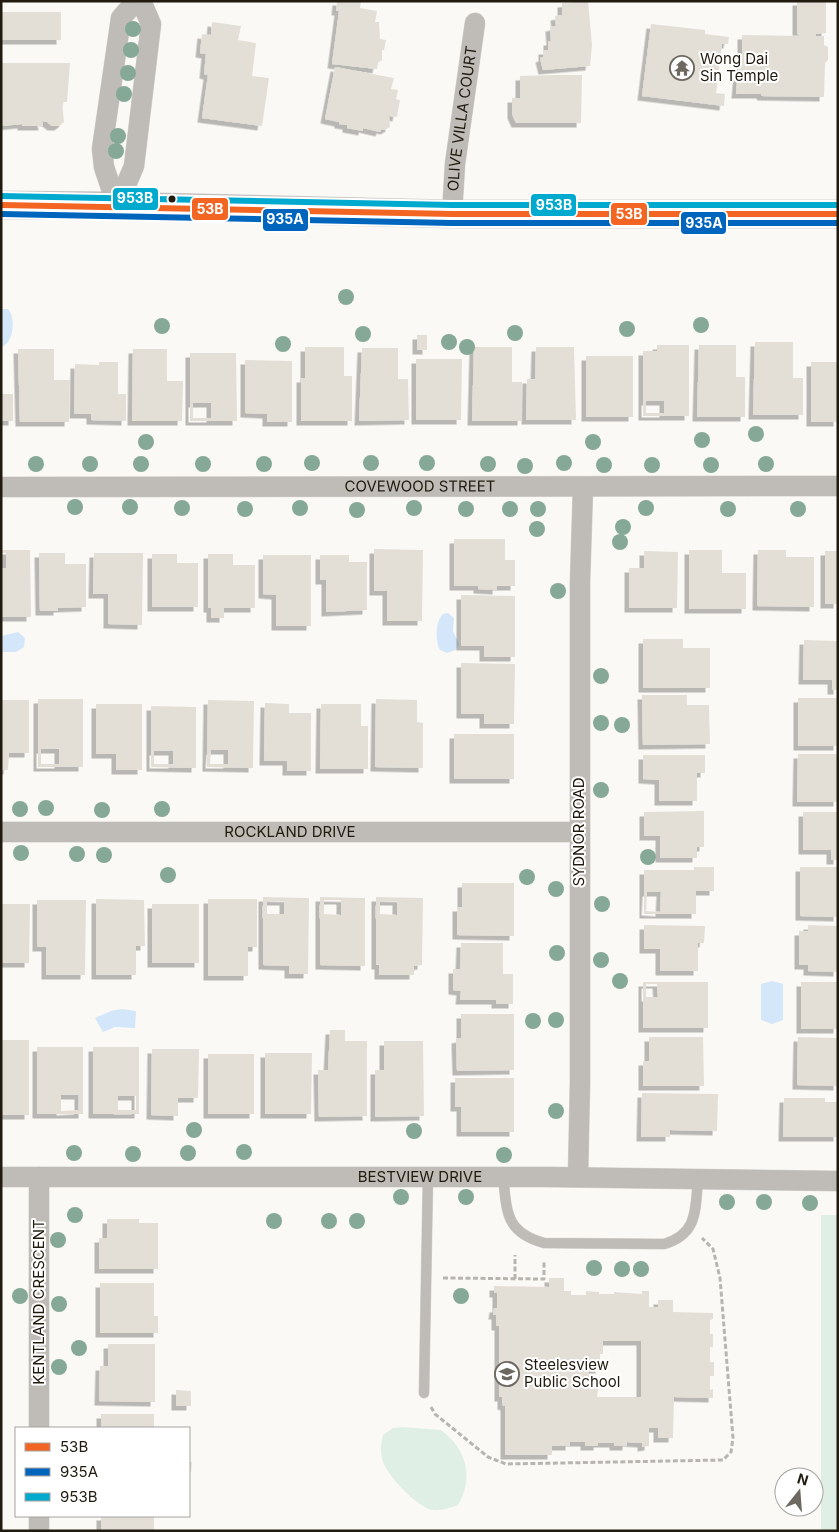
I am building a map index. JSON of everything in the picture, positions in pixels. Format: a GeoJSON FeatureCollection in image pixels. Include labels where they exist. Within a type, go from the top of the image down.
{"type":"FeatureCollection","features":[{"type":"Feature","properties":{"kind":"main road"},"geometry":{"type":"LineString","coordinates":[[1,205],[452,214],[838,214]]}},
{"type":"Feature","properties":{"kind":"street"},"geometry":{"type":"LineString","coordinates":[[117,206],[104,167],[102,149],[121,18],[136,1]]}},
{"type":"Feature","properties":{"kind":"street"},"geometry":{"type":"LineString","coordinates":[[117,206],[134,166],[151,24],[141,1]]}},
{"type":"Feature","properties":{"kind":"street","name":"OLIVE VILLA COURT"},"geometry":{"type":"LineString","coordinates":[[452,214],[455,164],[475,23]]}},
{"type":"Feature","properties":{"kind":"street","name":"COVEWOOD STREET"},"geometry":{"type":"LineString","coordinates":[[1,487],[838,486]]}},
{"type":"Feature","properties":{"kind":"street","name":"SYDNOR ROAD"},"geometry":{"type":"LineString","coordinates":[[578,1177],[582,487]]}},
{"type":"Feature","properties":{"kind":"street","name":"ROCKLAND DRIVE"},"geometry":{"type":"LineString","coordinates":[[1,832],[579,832]]}},
{"type":"Feature","properties":{"kind":"street","name":"BESTVIEW DRIVE"},"geometry":{"type":"LineString","coordinates":[[1,1177],[503,1176],[838,1181]]}},
{"type":"Feature","properties":{"kind":"street","name":"KENTLAND CRESCENT"},"geometry":{"type":"LineString","coordinates":[[39,1177],[39,1427]]}},
{"type":"Feature","properties":{"kind":"street"},"geometry":{"type":"LineString","coordinates":[[39,1517],[39,1531]]}},
{"type":"Feature","properties":{"kind":"lane"},"geometry":{"type":"LineString","coordinates":[[424,1393],[428,1176]]}},
{"type":"Feature","properties":{"kind":"lane"},"geometry":{"type":"LineString","coordinates":[[503,1176],[509,1219],[517,1230],[530,1239],[544,1243],[664,1244],[684,1235],[691,1226],[698,1180]]}},
{"type":"Feature","properties":{"kind":"path"},"geometry":{"type":"LineString","coordinates":[[424,1393],[435,1414],[488,1457],[506,1464],[723,1460],[731,1452],[733,1438],[720,1278],[713,1249],[691,1226]]}},
{"type":"Feature","properties":{"kind":"path"},"geometry":{"type":"LineString","coordinates":[[515,1255],[515,1279]]}},
{"type":"Feature","properties":{"kind":"path"},"geometry":{"type":"LineString","coordinates":[[425,1278],[544,1279]]}},
{"type":"Feature","properties":{"kind":"shaded area"},"geometry":{"type":"Polygon","coordinates":[[[821,1215],[838,1215],[838,1531],[821,1531],[821,1517],[824,1517],[824,1467],[821,1467],[821,1215]]]}},
{"type":"Feature","properties":{"kind":"shaded area"},"geometry":{"type":"Polygon","coordinates":[[[393,1428],[441,1430],[457,1446],[462,1455],[467,1474],[466,1485],[458,1505],[439,1510],[426,1508],[410,1496],[389,1472],[381,1455],[383,1435],[393,1428]]]}},
{"type":"Feature","properties":{"kind":"water"},"geometry":{"type":"Polygon","coordinates":[[[1,309],[8,309],[11,313],[13,324],[9,341],[1,347],[1,309]]]}},
{"type":"Feature","properties":{"kind":"water"},"geometry":{"type":"Polygon","coordinates":[[[448,613],[454,618],[453,631],[459,644],[456,650],[447,653],[440,650],[437,637],[438,622],[443,614],[448,613]]]}},
{"type":"Feature","properties":{"kind":"water"},"geometry":{"type":"Polygon","coordinates":[[[18,632],[25,638],[24,647],[16,652],[1,652],[1,636],[18,632]]]}},
{"type":"Feature","properties":{"kind":"water"},"geometry":{"type":"Polygon","coordinates":[[[772,981],[783,984],[783,1020],[772,1024],[761,1020],[761,984],[772,981]]]}},
{"type":"Feature","properties":{"kind":"water"},"geometry":{"type":"Polygon","coordinates":[[[122,1009],[136,1011],[135,1028],[115,1027],[103,1032],[95,1018],[111,1011],[122,1009]]]}},
{"type":"Feature","properties":{"kind":"building"},"geometry":{"type":"Polygon","coordinates":[[[337,1],[361,1],[360,8],[377,11],[375,22],[379,22],[380,39],[386,40],[384,50],[382,50],[382,60],[378,63],[377,69],[332,64],[339,11],[336,11],[337,1]]]}},
{"type":"Feature","properties":{"kind":"building"},"geometry":{"type":"Polygon","coordinates":[[[588,1],[592,45],[590,66],[543,70],[540,58],[543,57],[543,50],[548,50],[548,41],[551,41],[550,27],[556,26],[555,16],[562,15],[562,3],[588,1]]]}},
{"type":"Feature","properties":{"kind":"building"},"geometry":{"type":"Polygon","coordinates":[[[797,1],[826,1],[826,33],[816,34],[816,36],[824,36],[824,45],[828,47],[828,60],[825,63],[824,97],[736,94],[739,60],[742,60],[742,35],[799,36],[797,33],[797,1]]]}},
{"type":"Feature","properties":{"kind":"building"},"geometry":{"type":"Polygon","coordinates":[[[1,12],[61,12],[61,40],[1,40],[1,12]]]}},
{"type":"Feature","properties":{"kind":"building"},"geometry":{"type":"Polygon","coordinates":[[[212,22],[241,26],[238,40],[256,43],[252,76],[269,78],[262,126],[202,118],[208,75],[204,74],[206,54],[200,53],[202,34],[211,35],[212,22]]]}},
{"type":"Feature","properties":{"kind":"building","name":"Wong Dai Sin Temple"},"geometry":{"type":"Polygon","coordinates":[[[651,24],[705,30],[705,34],[729,37],[728,44],[722,44],[716,93],[725,94],[724,106],[642,96],[651,24]]]}},
{"type":"Feature","properties":{"kind":"building"},"geometry":{"type":"Polygon","coordinates":[[[1,63],[70,63],[67,102],[62,102],[64,122],[59,126],[52,126],[42,121],[43,126],[22,126],[22,124],[1,126],[1,63]]]}},
{"type":"Feature","properties":{"kind":"building"},"geometry":{"type":"Polygon","coordinates":[[[335,67],[394,78],[391,89],[398,90],[396,99],[400,100],[397,117],[389,116],[390,127],[385,130],[381,129],[380,132],[363,128],[363,131],[347,128],[347,125],[325,119],[335,67]]]}},
{"type":"Feature","properties":{"kind":"building"},"geometry":{"type":"Polygon","coordinates":[[[582,75],[581,123],[516,123],[512,114],[512,98],[520,98],[520,76],[582,75]]]}},
{"type":"Feature","properties":{"kind":"building"},"geometry":{"type":"Polygon","coordinates":[[[417,335],[427,335],[427,350],[417,350],[417,335]]]}},
{"type":"Feature","properties":{"kind":"building"},"geometry":{"type":"Polygon","coordinates":[[[755,342],[793,342],[793,378],[803,378],[803,415],[753,415],[755,342]]]}},
{"type":"Feature","properties":{"kind":"building"},"geometry":{"type":"Polygon","coordinates":[[[657,345],[689,345],[689,416],[643,416],[643,351],[657,351],[657,345]],[[646,401],[646,413],[664,413],[664,401],[646,401]]]}},
{"type":"Feature","properties":{"kind":"building"},"geometry":{"type":"Polygon","coordinates":[[[699,345],[736,345],[736,377],[745,377],[745,417],[697,417],[699,345]]]}},
{"type":"Feature","properties":{"kind":"building"},"geometry":{"type":"Polygon","coordinates":[[[305,347],[344,347],[344,376],[352,376],[352,421],[301,421],[301,378],[305,378],[305,347]]]}},
{"type":"Feature","properties":{"kind":"building"},"geometry":{"type":"Polygon","coordinates":[[[474,347],[512,347],[512,382],[522,382],[522,421],[472,421],[474,347]]]}},
{"type":"Feature","properties":{"kind":"building"},"geometry":{"type":"Polygon","coordinates":[[[536,347],[574,347],[576,420],[526,420],[527,379],[535,379],[536,347]]]}},
{"type":"Feature","properties":{"kind":"building"},"geometry":{"type":"Polygon","coordinates":[[[362,348],[398,348],[398,379],[408,379],[409,420],[359,421],[362,348]]]}},
{"type":"Feature","properties":{"kind":"building"},"geometry":{"type":"Polygon","coordinates":[[[18,349],[54,349],[54,380],[70,380],[69,422],[20,422],[18,349]]]}},
{"type":"Feature","properties":{"kind":"building"},"geometry":{"type":"Polygon","coordinates":[[[133,349],[167,349],[167,381],[183,381],[182,421],[132,421],[133,349]]]}},
{"type":"Feature","properties":{"kind":"building"},"geometry":{"type":"Polygon","coordinates":[[[190,353],[236,353],[237,421],[190,421],[190,353]],[[193,403],[193,418],[211,418],[211,403],[193,403]]]}},
{"type":"Feature","properties":{"kind":"building"},"geometry":{"type":"Polygon","coordinates":[[[586,356],[633,356],[633,417],[586,417],[586,356]]]}},
{"type":"Feature","properties":{"kind":"building"},"geometry":{"type":"Polygon","coordinates":[[[416,359],[462,359],[461,420],[416,420],[416,359]]]}},
{"type":"Feature","properties":{"kind":"building"},"geometry":{"type":"Polygon","coordinates":[[[245,360],[292,361],[292,422],[267,422],[267,414],[245,413],[245,360]]]}},
{"type":"Feature","properties":{"kind":"building"},"geometry":{"type":"Polygon","coordinates":[[[99,362],[118,362],[118,394],[126,394],[126,421],[91,420],[91,414],[74,414],[75,364],[99,365],[99,362]]]}},
{"type":"Feature","properties":{"kind":"building"},"geometry":{"type":"Polygon","coordinates":[[[811,362],[838,362],[838,422],[811,422],[811,362]]]}},
{"type":"Feature","properties":{"kind":"building"},"geometry":{"type":"Polygon","coordinates":[[[1,394],[13,394],[13,421],[1,421],[1,394]]]}},
{"type":"Feature","properties":{"kind":"building"},"geometry":{"type":"Polygon","coordinates":[[[454,539],[505,539],[505,560],[515,560],[515,586],[497,586],[497,590],[478,589],[478,586],[454,586],[454,539]]]}},
{"type":"Feature","properties":{"kind":"building"},"geometry":{"type":"Polygon","coordinates":[[[374,549],[423,550],[422,621],[387,621],[387,591],[374,591],[374,549]]]}},
{"type":"Feature","properties":{"kind":"building"},"geometry":{"type":"Polygon","coordinates":[[[1,550],[30,550],[31,617],[1,617],[1,568],[6,568],[6,553],[1,553],[1,550]]]}},
{"type":"Feature","properties":{"kind":"building"},"geometry":{"type":"Polygon","coordinates":[[[689,550],[722,550],[722,573],[746,573],[746,609],[689,609],[689,550]]]}},
{"type":"Feature","properties":{"kind":"building"},"geometry":{"type":"Polygon","coordinates":[[[758,550],[786,550],[786,557],[814,557],[814,607],[757,606],[758,550]]]}},
{"type":"Feature","properties":{"kind":"building"},"geometry":{"type":"Polygon","coordinates":[[[644,551],[678,552],[677,608],[629,608],[629,568],[644,568],[644,551]]]}},
{"type":"Feature","properties":{"kind":"building"},"geometry":{"type":"Polygon","coordinates":[[[825,551],[838,551],[838,604],[825,604],[825,551]]]}},
{"type":"Feature","properties":{"kind":"building"},"geometry":{"type":"Polygon","coordinates":[[[39,553],[65,553],[65,564],[86,564],[86,607],[58,608],[58,611],[40,611],[39,553]]]}},
{"type":"Feature","properties":{"kind":"building"},"geometry":{"type":"Polygon","coordinates":[[[94,553],[143,553],[142,625],[108,624],[108,594],[93,594],[94,553]]]}},
{"type":"Feature","properties":{"kind":"building"},"geometry":{"type":"Polygon","coordinates":[[[152,554],[177,554],[177,563],[198,563],[198,607],[152,607],[152,554]]]}},
{"type":"Feature","properties":{"kind":"building"},"geometry":{"type":"Polygon","coordinates":[[[208,554],[233,554],[233,565],[255,565],[255,608],[224,608],[224,618],[211,618],[211,608],[208,608],[208,554]]]}},
{"type":"Feature","properties":{"kind":"building"},"geometry":{"type":"Polygon","coordinates":[[[263,555],[311,555],[311,626],[276,626],[276,595],[263,594],[263,555]]]}},
{"type":"Feature","properties":{"kind":"building"},"geometry":{"type":"Polygon","coordinates":[[[320,555],[349,555],[349,562],[367,562],[367,610],[326,612],[326,580],[320,580],[320,555]]]}},
{"type":"Feature","properties":{"kind":"building"},"geometry":{"type":"Polygon","coordinates":[[[461,595],[515,596],[515,657],[484,657],[484,646],[461,646],[461,595]]]}},
{"type":"Feature","properties":{"kind":"building"},"geometry":{"type":"Polygon","coordinates":[[[643,639],[683,639],[683,648],[710,648],[710,688],[643,688],[643,639]]]}},
{"type":"Feature","properties":{"kind":"building"},"geometry":{"type":"Polygon","coordinates":[[[804,640],[838,641],[838,690],[832,690],[832,680],[803,680],[804,640]]]}},
{"type":"Feature","properties":{"kind":"building"},"geometry":{"type":"Polygon","coordinates":[[[461,663],[515,664],[514,724],[484,724],[484,714],[461,714],[461,663]]]}},
{"type":"Feature","properties":{"kind":"building"},"geometry":{"type":"Polygon","coordinates":[[[642,695],[687,695],[687,705],[709,705],[710,744],[643,745],[642,695]]]}},
{"type":"Feature","properties":{"kind":"building"},"geometry":{"type":"Polygon","coordinates":[[[798,698],[838,698],[838,746],[798,746],[798,698]]]}},
{"type":"Feature","properties":{"kind":"building"},"geometry":{"type":"Polygon","coordinates":[[[38,699],[83,699],[83,767],[38,767],[38,699]],[[41,749],[41,764],[59,764],[59,749],[41,749]]]}},
{"type":"Feature","properties":{"kind":"building"},"geometry":{"type":"Polygon","coordinates":[[[376,699],[417,700],[417,722],[423,723],[423,768],[375,767],[376,699]]]}},
{"type":"Feature","properties":{"kind":"building"},"geometry":{"type":"Polygon","coordinates":[[[1,700],[29,700],[29,753],[9,753],[8,770],[1,770],[1,700]]]}},
{"type":"Feature","properties":{"kind":"building"},"geometry":{"type":"Polygon","coordinates":[[[208,700],[254,701],[253,768],[207,767],[208,700]],[[211,750],[210,764],[228,764],[228,750],[211,750]]]}},
{"type":"Feature","properties":{"kind":"building"},"geometry":{"type":"Polygon","coordinates":[[[265,703],[289,704],[289,713],[311,713],[311,771],[287,771],[287,761],[264,761],[265,703]]]}},
{"type":"Feature","properties":{"kind":"building"},"geometry":{"type":"Polygon","coordinates":[[[96,704],[142,704],[142,770],[116,770],[116,754],[96,754],[96,704]]]}},
{"type":"Feature","properties":{"kind":"building"},"geometry":{"type":"Polygon","coordinates":[[[321,704],[361,704],[361,726],[368,726],[368,769],[320,769],[321,704]]]}},
{"type":"Feature","properties":{"kind":"building"},"geometry":{"type":"Polygon","coordinates":[[[151,706],[196,707],[196,768],[151,767],[151,706]],[[154,751],[154,764],[173,764],[173,751],[154,751]]]}},
{"type":"Feature","properties":{"kind":"building"},"geometry":{"type":"Polygon","coordinates":[[[454,734],[514,734],[514,779],[454,779],[454,734]]]}},
{"type":"Feature","properties":{"kind":"building"},"geometry":{"type":"Polygon","coordinates":[[[798,754],[838,754],[838,802],[797,802],[798,754]]]}},
{"type":"Feature","properties":{"kind":"building"},"geometry":{"type":"Polygon","coordinates":[[[643,755],[705,755],[705,773],[697,773],[697,801],[659,801],[659,780],[643,779],[643,755]]]}},
{"type":"Feature","properties":{"kind":"building"},"geometry":{"type":"Polygon","coordinates":[[[704,811],[704,847],[697,847],[697,858],[660,858],[660,836],[644,836],[644,812],[704,811]]]}},
{"type":"Feature","properties":{"kind":"building"},"geometry":{"type":"Polygon","coordinates":[[[803,812],[838,812],[838,860],[831,860],[831,850],[803,850],[803,812]]]}},
{"type":"Feature","properties":{"kind":"building"},"geometry":{"type":"Polygon","coordinates":[[[694,867],[714,867],[714,891],[696,891],[696,914],[644,914],[644,870],[694,870],[694,867]],[[647,892],[646,911],[660,912],[661,892],[647,892]]]}},
{"type":"Feature","properties":{"kind":"building"},"geometry":{"type":"Polygon","coordinates":[[[800,867],[838,867],[838,917],[800,916],[800,867]]]}},
{"type":"Feature","properties":{"kind":"building"},"geometry":{"type":"Polygon","coordinates":[[[462,883],[514,883],[514,936],[457,935],[457,907],[462,907],[462,883]]]}},
{"type":"Feature","properties":{"kind":"building"},"geometry":{"type":"Polygon","coordinates":[[[263,897],[309,898],[308,974],[289,974],[289,966],[263,965],[263,897]],[[267,901],[267,914],[284,914],[284,901],[267,901]]]}},
{"type":"Feature","properties":{"kind":"building"},"geometry":{"type":"Polygon","coordinates":[[[320,897],[365,898],[365,966],[320,965],[320,897]],[[324,900],[324,914],[341,915],[341,900],[324,900]]]}},
{"type":"Feature","properties":{"kind":"building"},"geometry":{"type":"Polygon","coordinates":[[[376,897],[423,898],[422,965],[414,966],[414,975],[379,975],[379,965],[376,965],[376,897]],[[380,901],[380,914],[397,915],[397,901],[380,901]]]}},
{"type":"Feature","properties":{"kind":"building"},"geometry":{"type":"Polygon","coordinates":[[[96,899],[144,900],[145,946],[136,946],[136,975],[96,975],[96,899]]]}},
{"type":"Feature","properties":{"kind":"building"},"geometry":{"type":"Polygon","coordinates":[[[208,899],[257,899],[257,947],[248,947],[248,976],[208,976],[208,899]]]}},
{"type":"Feature","properties":{"kind":"building"},"geometry":{"type":"Polygon","coordinates":[[[37,900],[86,900],[85,975],[46,975],[46,947],[37,947],[37,900]]]}},
{"type":"Feature","properties":{"kind":"building"},"geometry":{"type":"Polygon","coordinates":[[[1,904],[30,904],[29,963],[1,963],[1,904]]]}},
{"type":"Feature","properties":{"kind":"building"},"geometry":{"type":"Polygon","coordinates":[[[152,904],[199,904],[199,963],[152,963],[152,904]]]}},
{"type":"Feature","properties":{"kind":"building"},"geometry":{"type":"Polygon","coordinates":[[[644,925],[705,926],[704,943],[698,943],[698,971],[660,971],[660,949],[644,949],[644,925]]]}},
{"type":"Feature","properties":{"kind":"building"},"geometry":{"type":"Polygon","coordinates":[[[808,925],[838,926],[838,972],[808,971],[808,965],[799,965],[799,931],[808,931],[808,925]]]}},
{"type":"Feature","properties":{"kind":"building"},"geometry":{"type":"Polygon","coordinates":[[[461,943],[503,943],[503,974],[513,974],[513,1004],[496,1004],[496,1000],[460,1000],[461,991],[453,990],[453,969],[460,969],[461,943]]]}},
{"type":"Feature","properties":{"kind":"building"},"geometry":{"type":"Polygon","coordinates":[[[643,982],[708,982],[708,1028],[643,1028],[643,982]],[[646,984],[646,997],[658,997],[657,984],[646,984]]]}},
{"type":"Feature","properties":{"kind":"building"},"geometry":{"type":"Polygon","coordinates":[[[801,982],[838,982],[838,1029],[801,1029],[801,982]]]}},
{"type":"Feature","properties":{"kind":"building"},"geometry":{"type":"Polygon","coordinates":[[[461,1014],[514,1014],[514,1070],[457,1071],[456,1039],[461,1038],[461,1014]]]}},
{"type":"Feature","properties":{"kind":"building"},"geometry":{"type":"Polygon","coordinates":[[[330,1030],[345,1030],[345,1041],[367,1041],[367,1116],[319,1117],[318,1070],[328,1070],[330,1030]]]}},
{"type":"Feature","properties":{"kind":"building"},"geometry":{"type":"Polygon","coordinates":[[[649,1037],[703,1037],[704,1086],[643,1086],[643,1061],[649,1061],[649,1037]]]}},
{"type":"Feature","properties":{"kind":"building"},"geometry":{"type":"Polygon","coordinates":[[[798,1037],[838,1038],[838,1086],[797,1085],[798,1037]]]}},
{"type":"Feature","properties":{"kind":"building"},"geometry":{"type":"Polygon","coordinates":[[[1,1040],[29,1040],[29,1115],[1,1115],[1,1040]]]}},
{"type":"Feature","properties":{"kind":"building"},"geometry":{"type":"Polygon","coordinates":[[[384,1041],[423,1041],[424,1116],[375,1117],[375,1070],[384,1070],[384,1041]]]}},
{"type":"Feature","properties":{"kind":"building"},"geometry":{"type":"Polygon","coordinates":[[[37,1047],[83,1047],[83,1114],[37,1114],[37,1047]],[[61,1095],[61,1111],[79,1110],[79,1095],[61,1095]]]}},
{"type":"Feature","properties":{"kind":"building"},"geometry":{"type":"Polygon","coordinates":[[[93,1047],[139,1047],[139,1114],[93,1114],[93,1047]],[[118,1096],[118,1110],[136,1110],[136,1096],[118,1096]]]}},
{"type":"Feature","properties":{"kind":"building"},"geometry":{"type":"Polygon","coordinates":[[[152,1049],[199,1049],[198,1098],[178,1098],[178,1116],[151,1115],[152,1049]]]}},
{"type":"Feature","properties":{"kind":"building"},"geometry":{"type":"Polygon","coordinates":[[[265,1053],[312,1053],[311,1114],[265,1114],[265,1053]]]}},
{"type":"Feature","properties":{"kind":"building"},"geometry":{"type":"Polygon","coordinates":[[[208,1054],[254,1054],[254,1114],[208,1114],[208,1054]]]}},
{"type":"Feature","properties":{"kind":"building"},"geometry":{"type":"Polygon","coordinates":[[[455,1078],[514,1078],[514,1132],[461,1132],[461,1107],[455,1107],[455,1078]]]}},
{"type":"Feature","properties":{"kind":"building"},"geometry":{"type":"Polygon","coordinates":[[[642,1093],[718,1094],[717,1131],[670,1130],[670,1137],[641,1137],[642,1093]]]}},
{"type":"Feature","properties":{"kind":"building"},"geometry":{"type":"Polygon","coordinates":[[[784,1098],[825,1098],[825,1102],[838,1102],[838,1137],[783,1137],[784,1098]]]}},
{"type":"Feature","properties":{"kind":"building"},"geometry":{"type":"Polygon","coordinates":[[[107,1219],[139,1219],[139,1223],[158,1223],[158,1269],[99,1269],[99,1238],[107,1238],[107,1219]]]}},
{"type":"Feature","properties":{"kind":"building"},"geometry":{"type":"Polygon","coordinates":[[[549,1278],[564,1278],[564,1291],[571,1291],[571,1295],[586,1295],[586,1291],[599,1292],[599,1294],[614,1294],[614,1292],[642,1294],[642,1291],[649,1291],[649,1307],[658,1307],[658,1300],[673,1300],[673,1312],[713,1313],[713,1319],[710,1320],[710,1334],[713,1334],[713,1347],[710,1347],[710,1362],[714,1362],[714,1376],[710,1376],[710,1390],[713,1389],[713,1398],[674,1397],[673,1438],[658,1438],[658,1428],[649,1428],[649,1446],[642,1447],[642,1443],[627,1442],[627,1446],[614,1446],[614,1443],[598,1443],[598,1446],[585,1446],[585,1442],[570,1442],[570,1446],[552,1446],[552,1455],[505,1455],[505,1406],[502,1405],[502,1397],[499,1397],[499,1326],[496,1326],[496,1315],[493,1315],[494,1308],[497,1308],[497,1293],[494,1293],[494,1286],[549,1287],[549,1278]],[[603,1341],[603,1354],[600,1354],[600,1369],[589,1369],[589,1382],[599,1382],[597,1397],[641,1397],[641,1341],[603,1341]]]}},
{"type":"Feature","properties":{"kind":"building"},"geometry":{"type":"Polygon","coordinates":[[[100,1283],[154,1283],[154,1316],[158,1316],[158,1333],[100,1333],[100,1283]]]}},
{"type":"Feature","properties":{"kind":"building"},"geometry":{"type":"Polygon","coordinates":[[[108,1344],[155,1344],[155,1402],[99,1401],[100,1366],[108,1366],[108,1344]]]}},
{"type":"Feature","properties":{"kind":"building"},"geometry":{"type":"Polygon","coordinates":[[[176,1390],[191,1391],[191,1406],[176,1406],[176,1390]]]}},
{"type":"Feature","properties":{"kind":"building"},"geometry":{"type":"Polygon","coordinates":[[[101,1414],[154,1414],[154,1427],[101,1427],[101,1414]]]}},
{"type":"Feature","properties":{"kind":"building"},"geometry":{"type":"Polygon","coordinates":[[[101,1517],[154,1517],[154,1531],[101,1531],[101,1517]]]}},
{"type":"Feature","properties":{"kind":"transit line","name":"953B"},"geometry":{"type":"LineString","coordinates":[[1,196],[452,205],[838,205]]}},
{"type":"Feature","properties":{"kind":"transit line","name":"53B"},"geometry":{"type":"LineString","coordinates":[[1,205],[452,214],[838,214]]}},
{"type":"Feature","properties":{"kind":"transit line","name":"935A"},"geometry":{"type":"LineString","coordinates":[[1,214],[452,223],[838,223]]}},
{"type":"Feature","properties":{"kind":"place","name":"Wong Dai Sin Temple"},"geometry":{"type":"Point","coordinates":[682,68]}},
{"type":"Feature","properties":{"kind":"place","name":"Steelesview Public School"},"geometry":{"type":"Point","coordinates":[507,1374]}}]}
